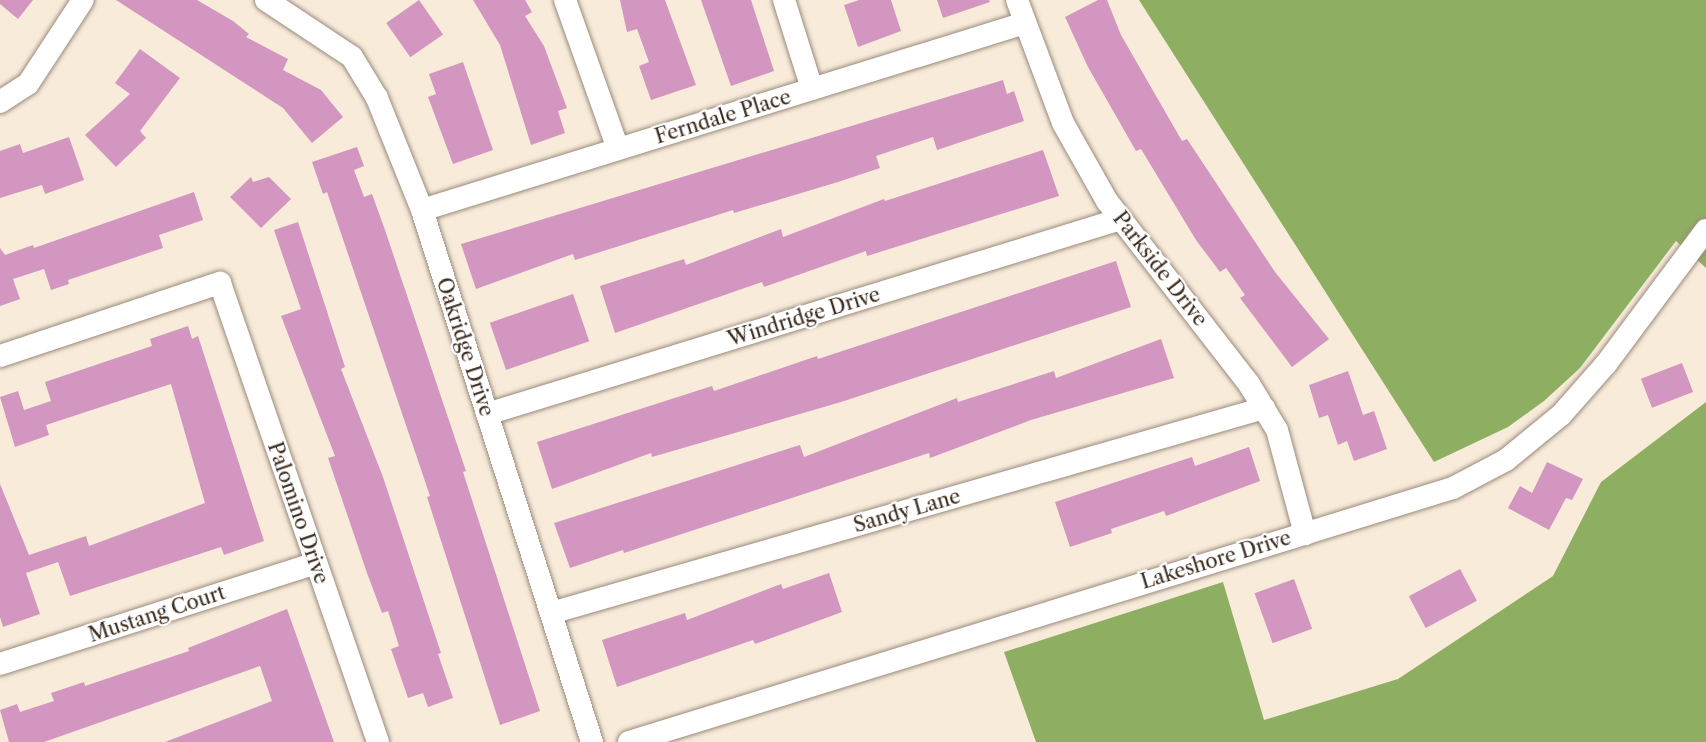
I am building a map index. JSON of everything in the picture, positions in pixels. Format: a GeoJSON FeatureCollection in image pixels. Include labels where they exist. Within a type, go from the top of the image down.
{"type":"FeatureCollection","features":[{"type":"Feature","properties":{"kind":"street"},"geometry":{"type":"LineString","coordinates":[[0,102],[28,84],[83,0]]}},
{"type":"Feature","properties":{"kind":"street","name":"Oakridge Drive"},"geometry":{"type":"LineString","coordinates":[[266,0],[352,57],[377,98],[422,210],[592,742]]}},
{"type":"Feature","properties":{"kind":"street"},"geometry":{"type":"LineString","coordinates":[[566,0],[618,149]]}},
{"type":"Feature","properties":{"kind":"street"},"geometry":{"type":"LineString","coordinates":[[784,0],[812,89]]}},
{"type":"Feature","properties":{"kind":"street","name":"Parkside Drive"},"geometry":{"type":"LineString","coordinates":[[1017,0],[1063,123],[1121,219],[1264,408],[1277,430],[1305,534]]}},
{"type":"Feature","properties":{"kind":"street","name":"Ferndale Place"},"geometry":{"type":"LineString","coordinates":[[422,210],[1025,23]]}},
{"type":"Feature","properties":{"kind":"street","name":"Windridge Drive"},"geometry":{"type":"LineString","coordinates":[[487,414],[1121,219]]}},
{"type":"Feature","properties":{"kind":"street","name":"Lakeshore Drive"},"geometry":{"type":"LineString","coordinates":[[629,742],[1453,488],[1506,460],[1561,415],[1606,364],[1706,230]]}},
{"type":"Feature","properties":{"kind":"street","name":"Palomino Drive"},"geometry":{"type":"LineString","coordinates":[[0,356],[220,283],[314,564],[378,742]]}},
{"type":"Feature","properties":{"kind":"street","name":"Sandy Lane"},"geometry":{"type":"LineString","coordinates":[[551,613],[1264,408]]}},
{"type":"Feature","properties":{"kind":"street","name":"Mustang Court"},"geometry":{"type":"LineString","coordinates":[[0,664],[314,564]]}},
{"type":"Feature","properties":{"kind":"green space"},"geometry":{"type":"Polygon","coordinates":[[[1139,0],[1706,0],[1706,268],[1676,241],[1580,368],[1544,401],[1508,427],[1434,462],[1139,0]]]}},
{"type":"Feature","properties":{"kind":"green space"},"geometry":{"type":"Polygon","coordinates":[[[1706,402],[1706,742],[1036,742],[1004,652],[1223,582],[1264,720],[1398,679],[1553,576],[1601,482],[1706,402]]]}},
{"type":"Feature","properties":{"kind":"building"},"geometry":{"type":"Polygon","coordinates":[[[0,0],[33,0],[18,19],[0,4],[0,0]]]}},
{"type":"Feature","properties":{"kind":"building"},"geometry":{"type":"Polygon","coordinates":[[[116,0],[197,0],[233,21],[249,34],[246,37],[288,59],[283,70],[321,90],[343,117],[312,143],[283,108],[116,0]]]}},
{"type":"Feature","properties":{"kind":"building"},"geometry":{"type":"Polygon","coordinates":[[[419,0],[443,34],[410,57],[386,23],[419,0]]]}},
{"type":"Feature","properties":{"kind":"building"},"geometry":{"type":"Polygon","coordinates":[[[473,0],[525,0],[532,12],[525,16],[544,46],[567,108],[558,111],[565,133],[531,145],[500,45],[473,0]]]}},
{"type":"Feature","properties":{"kind":"building"},"geometry":{"type":"Polygon","coordinates":[[[620,0],[665,0],[696,85],[651,100],[639,66],[649,62],[637,29],[627,32],[620,0]]]}},
{"type":"Feature","properties":{"kind":"building"},"geometry":{"type":"Polygon","coordinates":[[[701,0],[751,0],[774,71],[731,86],[701,0]]]}},
{"type":"Feature","properties":{"kind":"building"},"geometry":{"type":"Polygon","coordinates":[[[859,0],[891,0],[901,31],[858,47],[844,5],[859,0]]]}},
{"type":"Feature","properties":{"kind":"building"},"geometry":{"type":"Polygon","coordinates":[[[937,0],[989,0],[990,2],[943,18],[937,0]]]}},
{"type":"Feature","properties":{"kind":"building"},"geometry":{"type":"Polygon","coordinates":[[[1098,0],[1107,0],[1121,35],[1182,141],[1187,139],[1275,272],[1329,339],[1292,367],[1240,298],[1245,295],[1226,268],[1220,272],[1196,240],[1141,149],[1136,151],[1088,67],[1065,17],[1098,0]]]}},
{"type":"Feature","properties":{"kind":"building"},"geometry":{"type":"Polygon","coordinates":[[[140,49],[180,78],[140,131],[146,138],[116,167],[85,135],[130,94],[115,83],[140,49]]]}},
{"type":"Feature","properties":{"kind":"building"},"geometry":{"type":"Polygon","coordinates":[[[463,62],[493,150],[453,164],[428,97],[436,94],[429,74],[463,62]]]}},
{"type":"Feature","properties":{"kind":"building"},"geometry":{"type":"Polygon","coordinates":[[[1003,80],[1007,94],[1014,91],[1024,121],[937,150],[933,137],[876,156],[880,168],[838,182],[734,213],[733,210],[575,260],[573,254],[476,289],[461,244],[1003,80]]]}},
{"type":"Feature","properties":{"kind":"building"},"geometry":{"type":"Polygon","coordinates":[[[69,137],[84,180],[45,194],[42,185],[0,198],[0,151],[20,144],[23,153],[69,137]]]}},
{"type":"Feature","properties":{"kind":"building"},"geometry":{"type":"Polygon","coordinates":[[[357,147],[364,166],[354,170],[364,197],[372,194],[385,230],[466,471],[463,472],[540,711],[500,725],[427,497],[430,496],[327,192],[323,194],[312,162],[357,147]]]}},
{"type":"Feature","properties":{"kind":"building"},"geometry":{"type":"Polygon","coordinates":[[[1043,150],[1059,196],[867,256],[866,251],[764,287],[762,282],[615,333],[600,286],[684,259],[686,265],[781,229],[783,237],[884,199],[885,201],[1043,150]]]}},
{"type":"Feature","properties":{"kind":"building"},"geometry":{"type":"Polygon","coordinates":[[[251,177],[253,182],[269,177],[291,199],[261,228],[230,197],[251,177]]]}},
{"type":"Feature","properties":{"kind":"building"},"geometry":{"type":"Polygon","coordinates":[[[194,192],[203,220],[159,235],[163,248],[68,280],[69,284],[51,290],[44,269],[13,279],[20,299],[0,306],[0,248],[5,255],[33,245],[34,248],[194,192]]]}},
{"type":"Feature","properties":{"kind":"building"},"geometry":{"type":"Polygon","coordinates":[[[298,222],[345,367],[341,369],[383,477],[441,653],[438,654],[453,698],[428,707],[423,693],[408,698],[391,649],[399,646],[388,611],[382,613],[367,573],[328,458],[335,456],[281,316],[301,309],[274,230],[298,222]]]}},
{"type":"Feature","properties":{"kind":"building"},"geometry":{"type":"Polygon","coordinates":[[[1116,261],[1131,307],[841,402],[652,457],[651,453],[552,489],[537,442],[712,386],[714,391],[817,356],[818,359],[1116,261]]]}},
{"type":"Feature","properties":{"kind":"building"},"geometry":{"type":"Polygon","coordinates":[[[573,294],[589,341],[506,370],[490,323],[573,294]]]}},
{"type":"Feature","properties":{"kind":"building"},"geometry":{"type":"Polygon","coordinates":[[[188,326],[192,339],[198,336],[264,541],[224,555],[221,547],[70,596],[58,562],[26,573],[40,614],[3,627],[0,617],[0,484],[29,555],[86,536],[89,546],[205,503],[171,384],[46,425],[49,435],[15,447],[0,397],[18,391],[24,410],[51,401],[45,382],[152,346],[150,339],[188,326]]]}},
{"type":"Feature","properties":{"kind":"building"},"geometry":{"type":"Polygon","coordinates":[[[1161,339],[1174,378],[1031,420],[930,458],[929,453],[624,553],[623,550],[570,568],[554,523],[800,445],[804,457],[957,398],[958,402],[1054,371],[1056,378],[1161,339]]]}},
{"type":"Feature","properties":{"kind":"building"},"geometry":{"type":"Polygon","coordinates":[[[1682,363],[1693,392],[1652,408],[1641,379],[1682,363]]]}},
{"type":"Feature","properties":{"kind":"building"},"geometry":{"type":"Polygon","coordinates":[[[1348,371],[1363,415],[1374,411],[1387,449],[1354,461],[1347,441],[1338,445],[1328,415],[1319,418],[1309,385],[1348,371]]]}},
{"type":"Feature","properties":{"kind":"building"},"geometry":{"type":"Polygon","coordinates":[[[1249,447],[1260,481],[1166,516],[1164,511],[1111,529],[1112,533],[1070,547],[1055,502],[1192,457],[1195,466],[1249,447]]]}},
{"type":"Feature","properties":{"kind":"building"},"geometry":{"type":"Polygon","coordinates":[[[1547,462],[1583,479],[1572,500],[1566,498],[1549,530],[1508,508],[1520,486],[1532,493],[1547,462]]]}},
{"type":"Feature","properties":{"kind":"building"},"geometry":{"type":"Polygon","coordinates":[[[1460,569],[1477,601],[1426,628],[1409,596],[1460,569]]]}},
{"type":"Feature","properties":{"kind":"building"},"geometry":{"type":"Polygon","coordinates":[[[829,573],[842,612],[755,644],[753,640],[617,687],[602,640],[685,613],[687,620],[781,584],[783,589],[829,573]]]}},
{"type":"Feature","properties":{"kind":"building"},"geometry":{"type":"Polygon","coordinates":[[[1294,579],[1312,629],[1273,643],[1255,593],[1294,579]]]}},
{"type":"Feature","properties":{"kind":"building"},"geometry":{"type":"Polygon","coordinates":[[[287,609],[334,742],[165,742],[272,701],[260,666],[44,742],[9,742],[0,710],[17,704],[20,712],[54,701],[51,693],[84,682],[85,686],[189,651],[188,648],[287,609]]]}}]}
